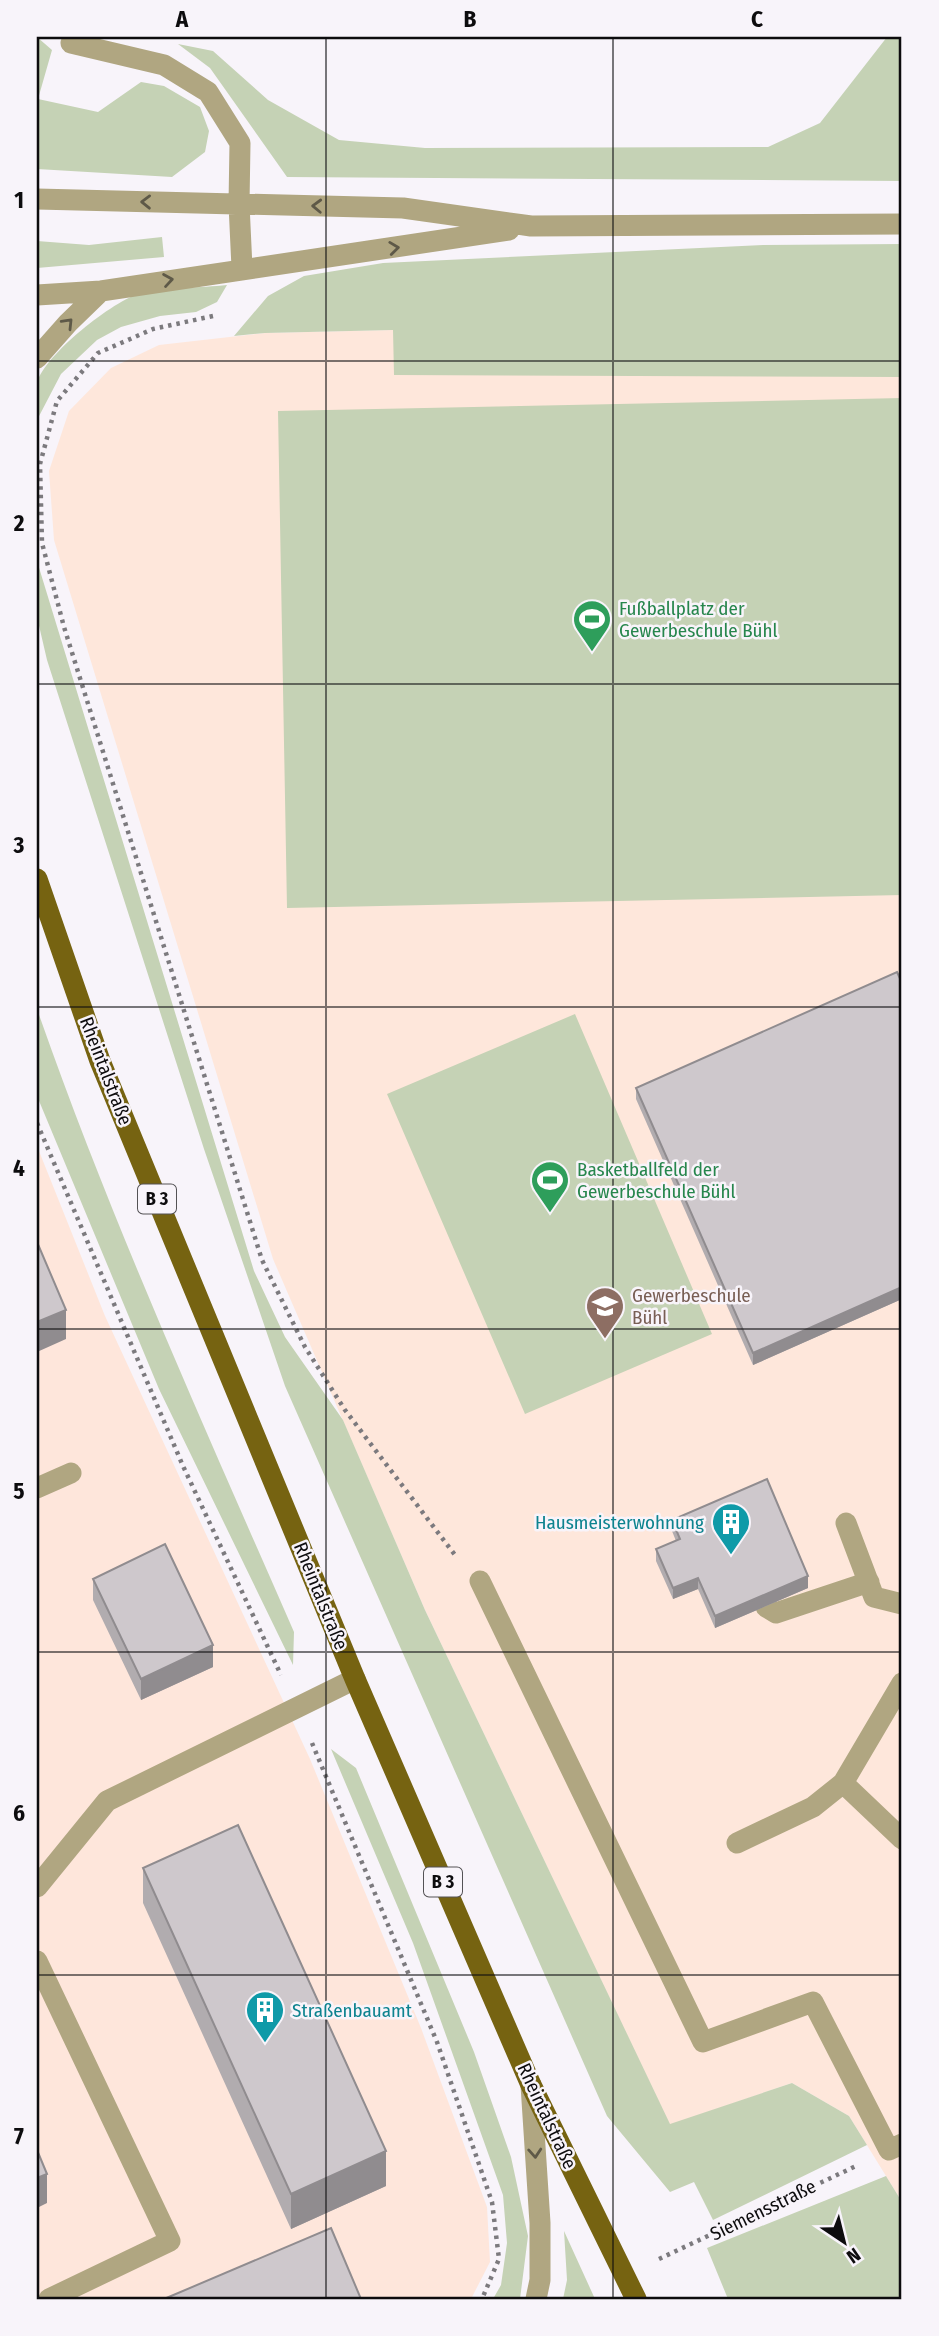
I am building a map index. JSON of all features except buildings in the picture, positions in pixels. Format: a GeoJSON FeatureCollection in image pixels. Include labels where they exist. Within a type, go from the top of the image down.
{"type":"FeatureCollection","features":[{"type":"Feature","properties":{"kind":"main road","name":"Rheintalstraße"},"geometry":{"type":"LineString","coordinates":[[37,879],[100,1061],[355,1679],[531,2085],[636,2299]]}},
{"type":"Feature","properties":{"kind":"street"},"geometry":{"type":"LineString","coordinates":[[71,43],[164,65],[208,92],[240,143],[242,268]]}},
{"type":"Feature","properties":{"kind":"street"},"geometry":{"type":"LineString","coordinates":[[37,199],[403,208],[531,226],[902,224]]}},
{"type":"Feature","properties":{"kind":"street"},"geometry":{"type":"LineString","coordinates":[[37,295],[101,291],[242,268],[407,247],[531,226]]}},
{"type":"Feature","properties":{"kind":"street"},"geometry":{"type":"LineString","coordinates":[[37,358],[101,291]]}},
{"type":"Feature","properties":{"kind":"street"},"geometry":{"type":"LineString","coordinates":[[37,1488],[71,1473]]}},
{"type":"Feature","properties":{"kind":"street"},"geometry":{"type":"LineString","coordinates":[[846,1523],[874,1598],[902,1604]]}},
{"type":"Feature","properties":{"kind":"street"},"geometry":{"type":"LineString","coordinates":[[480,1580],[703,2042],[813,2002],[895,2147]]}},
{"type":"Feature","properties":{"kind":"street"},"geometry":{"type":"LineString","coordinates":[[766,1607],[776,1613],[869,1582]]}},
{"type":"Feature","properties":{"kind":"street"},"geometry":{"type":"LineString","coordinates":[[37,1886],[107,1801],[355,1679]]}},
{"type":"Feature","properties":{"kind":"street"},"geometry":{"type":"LineString","coordinates":[[737,1843],[813,1807],[843,1783],[902,1683]]}},
{"type":"Feature","properties":{"kind":"street"},"geometry":{"type":"LineString","coordinates":[[843,1783],[902,1839]]}},
{"type":"Feature","properties":{"kind":"street"},"geometry":{"type":"LineString","coordinates":[[37,1961],[170,2241],[49,2299]]}},
{"type":"Feature","properties":{"kind":"street"},"geometry":{"type":"LineString","coordinates":[[531,2085],[540,2223],[540,2280],[536,2299]]}},
{"type":"Feature","properties":{"kind":"path"},"geometry":{"type":"LineString","coordinates":[[242,268],[241,288],[219,315],[153,329],[98,352],[58,401],[40,464],[42,543],[64,627],[262,1260],[304,1347],[345,1410],[455,1555],[480,1580]]}},
{"type":"Feature","properties":{"kind":"path","name":"Siemensstraße"},"geometry":{"type":"LineString","coordinates":[[624,2275],[895,2147]]}},
{"type":"Feature","properties":{"kind":"shaded area","name":"Gewerbeschule Bühl"},"geometry":{"type":"Polygon","coordinates":[[[394,330],[902,331],[902,2202],[849,2116],[792,2083],[670,2125],[425,1610],[273,1259],[54,540],[49,471],[69,411],[111,368],[159,345],[265,333],[394,330]]]}},
{"type":"Feature","properties":{"kind":"shaded area"},"geometry":{"type":"Polygon","coordinates":[[[37,1146],[105,1316],[310,1759],[421,2028],[487,2207],[490,2262],[471,2299],[37,2299],[37,1146]]]}},
{"type":"Feature","properties":{"kind":"green space"},"geometry":{"type":"Polygon","coordinates":[[[37,37],[52,50],[38,99],[98,112],[141,82],[164,86],[200,107],[209,131],[205,152],[172,177],[37,169],[37,37]]]}},
{"type":"Feature","properties":{"kind":"green space"},"geometry":{"type":"Polygon","coordinates":[[[887,37],[902,37],[902,181],[287,177],[210,68],[178,44],[213,51],[268,100],[339,140],[425,148],[768,147],[820,123],[887,37]]]}},
{"type":"Feature","properties":{"kind":"green space"},"geometry":{"type":"Polygon","coordinates":[[[162,237],[164,257],[37,268],[37,241],[89,245],[162,237]]]}},
{"type":"Feature","properties":{"kind":"green space"},"geometry":{"type":"Polygon","coordinates":[[[902,244],[902,377],[394,375],[393,330],[234,336],[268,296],[304,276],[383,263],[763,245],[902,244]]]}},
{"type":"Feature","properties":{"kind":"green space"},"geometry":{"type":"Polygon","coordinates":[[[227,285],[217,302],[196,312],[160,316],[121,327],[97,340],[61,374],[37,420],[36,387],[42,371],[66,344],[98,317],[141,293],[227,285]]]}},
{"type":"Feature","properties":{"kind":"green space","name":"Fußballplatz der Gewerbeschule Bühl"},"geometry":{"type":"Polygon","coordinates":[[[902,398],[902,895],[287,908],[278,411],[902,398]]]}},
{"type":"Feature","properties":{"kind":"green space"},"geometry":{"type":"Polygon","coordinates":[[[37,561],[254,1271],[285,1337],[343,1420],[425,1610],[670,2124],[792,2083],[849,2116],[867,2145],[713,2220],[694,2182],[670,2192],[607,2116],[285,1386],[204,1149],[47,660],[37,617],[37,561]]]}},
{"type":"Feature","properties":{"kind":"green space"},"geometry":{"type":"Polygon","coordinates":[[[37,1009],[127,1245],[294,1632],[293,1665],[159,1389],[37,1096],[37,1009]]]}},
{"type":"Feature","properties":{"kind":"green space","name":"Basketballfeld der Gewerbeschule Bühl"},"geometry":{"type":"Polygon","coordinates":[[[575,1014],[712,1334],[525,1414],[387,1094],[575,1014]]]}},
{"type":"Feature","properties":{"kind":"green space"},"geometry":{"type":"Polygon","coordinates":[[[331,1749],[356,1768],[474,2052],[511,2157],[528,2236],[520,2299],[493,2299],[501,2285],[507,2243],[503,2195],[413,1943],[331,1749]]]}},
{"type":"Feature","properties":{"kind":"green space"},"geometry":{"type":"Polygon","coordinates":[[[886,2176],[902,2202],[902,2299],[728,2299],[707,2248],[886,2176]]]}},
{"type":"Feature","properties":{"kind":"green space"},"geometry":{"type":"Polygon","coordinates":[[[564,2231],[595,2299],[563,2299],[567,2280],[564,2231]]]}},
{"type":"Feature","properties":{"kind":"place","name":"Fußballplatz der Gewerbeschule Bühl"},"geometry":{"type":"Point","coordinates":[592,653]}},
{"type":"Feature","properties":{"kind":"place","name":"Basketballfeld der Gewerbeschule Bühl"},"geometry":{"type":"Point","coordinates":[550,1214]}},
{"type":"Feature","properties":{"kind":"place","name":"Gewerbeschule Bühl"},"geometry":{"type":"Point","coordinates":[605,1340]}},
{"type":"Feature","properties":{"kind":"place","name":"Hausmeisterwohnung"},"geometry":{"type":"Point","coordinates":[731,1556]}},
{"type":"Feature","properties":{"kind":"place","name":"Straßenbauamt"},"geometry":{"type":"Point","coordinates":[265,2044]}}]}
